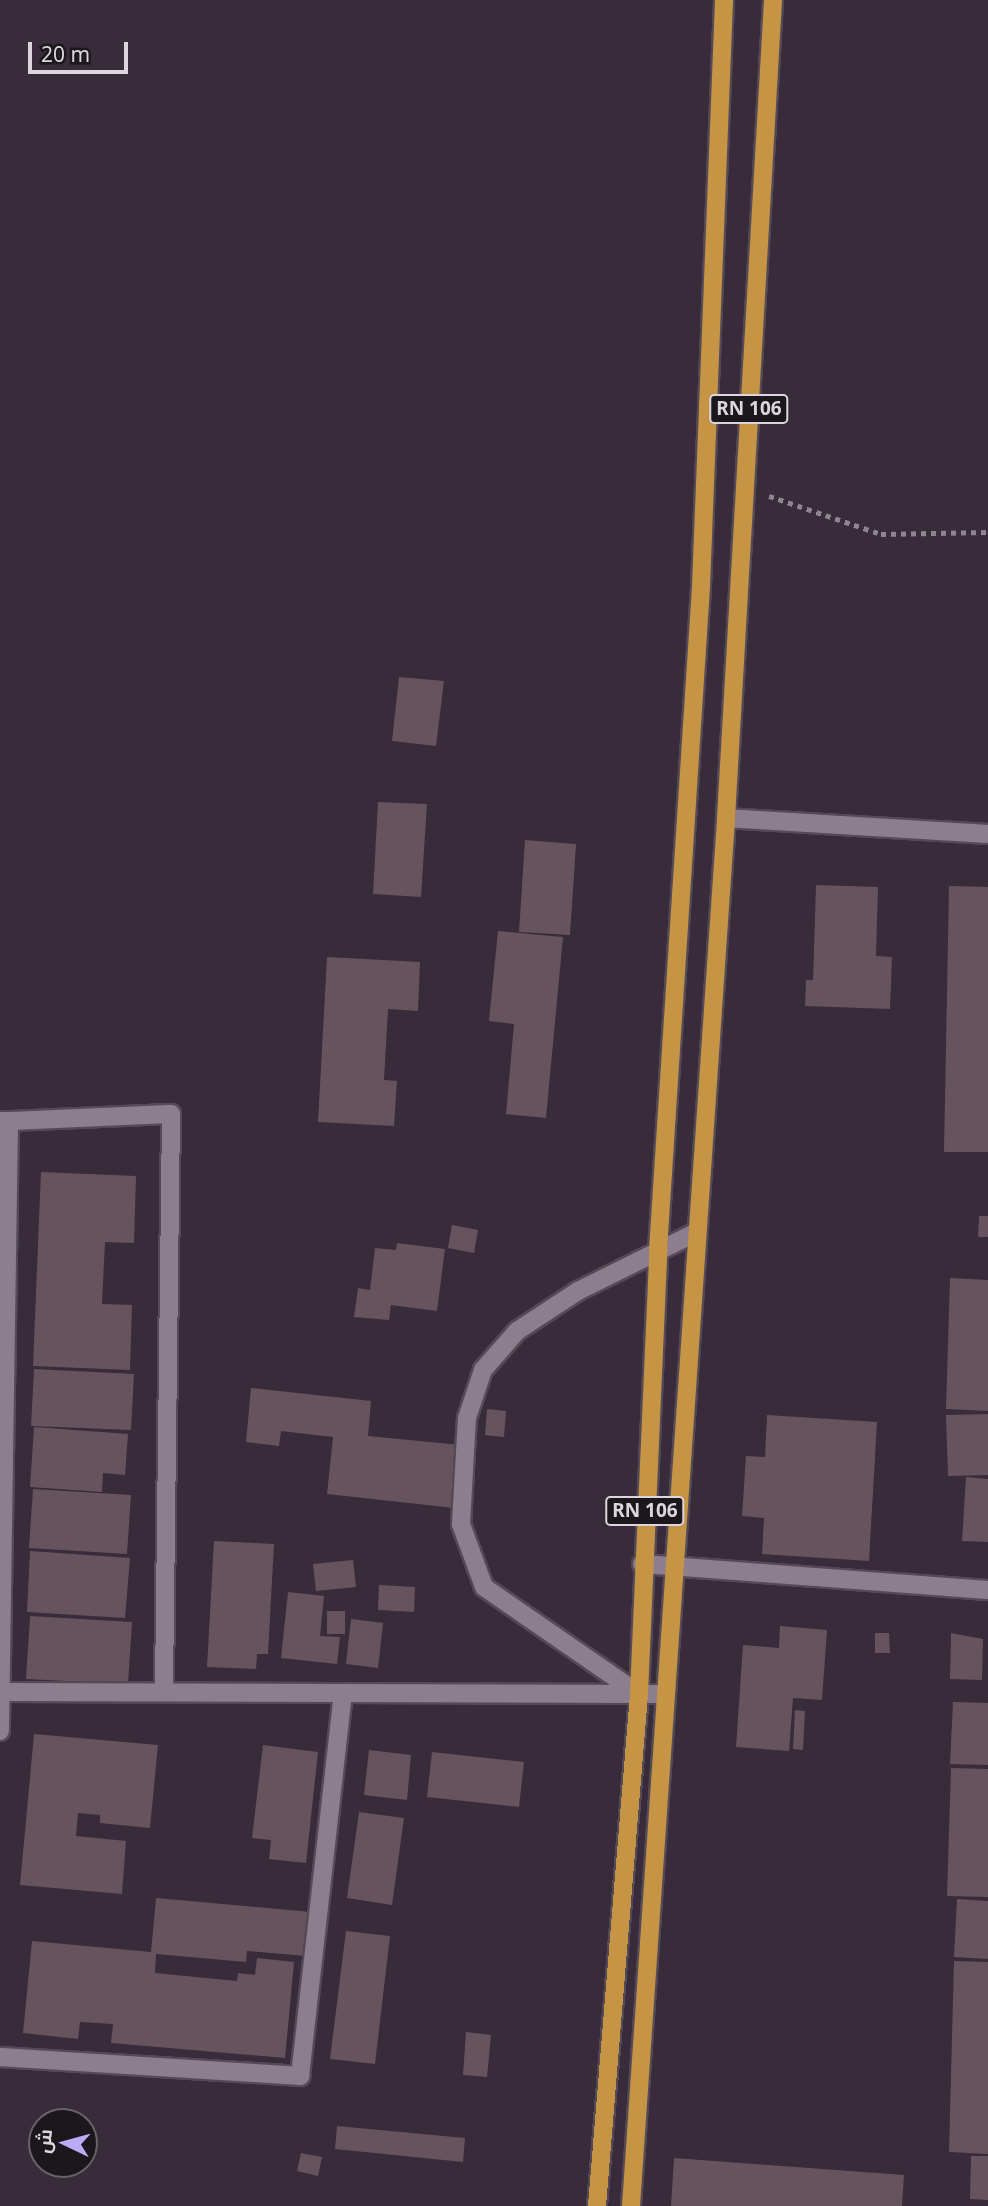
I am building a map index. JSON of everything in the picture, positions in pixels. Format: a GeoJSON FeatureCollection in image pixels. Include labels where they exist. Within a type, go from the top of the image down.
{"type":"FeatureCollection","features":[{"type":"Feature","properties":{"kind":"main road","name":"RN 106"},"geometry":{"type":"LineString","coordinates":[[597,2206],[639,1694],[642,1564],[658,1250],[701,586],[724,0]]}},
{"type":"Feature","properties":{"kind":"main road","name":"RN 106"},"geometry":{"type":"LineString","coordinates":[[631,2206],[670,1562],[697,1232],[726,818],[773,0]]}},
{"type":"Feature","properties":{"kind":"street"},"geometry":{"type":"LineString","coordinates":[[726,818],[988,834]]}},
{"type":"Feature","properties":{"kind":"street"},"geometry":{"type":"LineString","coordinates":[[0,1731],[5,1121],[171,1114],[164,1688]]}},
{"type":"Feature","properties":{"kind":"street"},"geometry":{"type":"LineString","coordinates":[[639,1694],[500,1603],[473,1568],[461,1524],[467,1418],[483,1370],[497,1349],[578,1291],[697,1232]]}},
{"type":"Feature","properties":{"kind":"street"},"geometry":{"type":"LineString","coordinates":[[642,1564],[670,1562],[988,1590]]}},
{"type":"Feature","properties":{"kind":"street"},"geometry":{"type":"LineString","coordinates":[[1,1692],[164,1688],[343,1695],[664,1695]]}},
{"type":"Feature","properties":{"kind":"street"},"geometry":{"type":"LineString","coordinates":[[0,2057],[300,2076],[343,1695]]}},
{"type":"Feature","properties":{"kind":"path"},"geometry":{"type":"LineString","coordinates":[[745,488],[881,534],[988,532]]}},
{"type":"Feature","properties":{"kind":"building"},"geometry":{"type":"Polygon","coordinates":[[[399,677],[444,681],[436,746],[392,741],[399,677]]]}},
{"type":"Feature","properties":{"kind":"building"},"geometry":{"type":"Polygon","coordinates":[[[378,802],[427,804],[421,897],[373,894],[378,802]]]}},
{"type":"Feature","properties":{"kind":"building"},"geometry":{"type":"Polygon","coordinates":[[[525,840],[576,844],[570,935],[519,932],[525,840]]]}},
{"type":"Feature","properties":{"kind":"building"},"geometry":{"type":"Polygon","coordinates":[[[816,885],[878,887],[876,956],[892,957],[890,1009],[805,1006],[806,980],[813,980],[816,885]]]}},
{"type":"Feature","properties":{"kind":"building"},"geometry":{"type":"Polygon","coordinates":[[[949,886],[988,887],[988,1152],[944,1152],[949,886]]]}},
{"type":"Feature","properties":{"kind":"building"},"geometry":{"type":"Polygon","coordinates":[[[498,931],[563,937],[546,1118],[506,1114],[514,1024],[489,1021],[498,931]]]}},
{"type":"Feature","properties":{"kind":"building"},"geometry":{"type":"Polygon","coordinates":[[[327,957],[420,962],[418,1011],[388,1009],[384,1080],[397,1081],[394,1126],[318,1122],[327,957]]]}},
{"type":"Feature","properties":{"kind":"building"},"geometry":{"type":"Polygon","coordinates":[[[41,1172],[136,1176],[134,1243],[105,1242],[102,1304],[132,1305],[130,1370],[33,1366],[41,1172]]]}},
{"type":"Feature","properties":{"kind":"building"},"geometry":{"type":"Polygon","coordinates":[[[979,1216],[988,1216],[988,1237],[978,1237],[979,1216]]]}},
{"type":"Feature","properties":{"kind":"building"},"geometry":{"type":"Polygon","coordinates":[[[452,1225],[478,1230],[474,1253],[448,1248],[452,1225]]]}},
{"type":"Feature","properties":{"kind":"building"},"geometry":{"type":"Polygon","coordinates":[[[397,1243],[445,1249],[437,1311],[391,1305],[389,1320],[354,1317],[358,1288],[370,1290],[375,1248],[396,1250],[397,1243]]]}},
{"type":"Feature","properties":{"kind":"building"},"geometry":{"type":"Polygon","coordinates":[[[950,1278],[988,1280],[988,1411],[946,1409],[950,1278]]]}},
{"type":"Feature","properties":{"kind":"building"},"geometry":{"type":"Polygon","coordinates":[[[34,1369],[134,1374],[131,1430],[31,1426],[34,1369]]]}},
{"type":"Feature","properties":{"kind":"building"},"geometry":{"type":"Polygon","coordinates":[[[251,1388],[371,1401],[368,1436],[461,1445],[454,1508],[327,1494],[333,1437],[281,1431],[279,1446],[246,1442],[251,1388]]]}},
{"type":"Feature","properties":{"kind":"building"},"geometry":{"type":"Polygon","coordinates":[[[487,1409],[506,1411],[504,1437],[485,1435],[487,1409]]]}},
{"type":"Feature","properties":{"kind":"building"},"geometry":{"type":"Polygon","coordinates":[[[988,1414],[988,1475],[948,1476],[946,1415],[988,1414]]]}},
{"type":"Feature","properties":{"kind":"building"},"geometry":{"type":"Polygon","coordinates":[[[767,1415],[877,1422],[869,1561],[762,1554],[764,1518],[742,1516],[746,1456],[765,1457],[767,1415]]]}},
{"type":"Feature","properties":{"kind":"building"},"geometry":{"type":"Polygon","coordinates":[[[34,1427],[128,1434],[125,1475],[103,1473],[102,1492],[30,1487],[34,1427]]]}},
{"type":"Feature","properties":{"kind":"building"},"geometry":{"type":"Polygon","coordinates":[[[966,1477],[988,1479],[988,1542],[962,1541],[966,1477]]]}},
{"type":"Feature","properties":{"kind":"building"},"geometry":{"type":"Polygon","coordinates":[[[33,1489],[131,1495],[127,1554],[29,1548],[33,1489]]]}},
{"type":"Feature","properties":{"kind":"building"},"geometry":{"type":"Polygon","coordinates":[[[214,1541],[274,1544],[268,1654],[257,1654],[256,1669],[207,1667],[214,1541]]]}},
{"type":"Feature","properties":{"kind":"building"},"geometry":{"type":"Polygon","coordinates":[[[30,1551],[130,1558],[125,1618],[27,1612],[30,1551]]]}},
{"type":"Feature","properties":{"kind":"building"},"geometry":{"type":"Polygon","coordinates":[[[353,1560],[356,1587],[316,1591],[313,1564],[353,1560]]]}},
{"type":"Feature","properties":{"kind":"building"},"geometry":{"type":"Polygon","coordinates":[[[379,1585],[415,1587],[414,1612],[378,1610],[379,1585]]]}},
{"type":"Feature","properties":{"kind":"building"},"geometry":{"type":"Polygon","coordinates":[[[288,1592],[324,1596],[320,1636],[340,1637],[337,1664],[281,1658],[288,1592]]]}},
{"type":"Feature","properties":{"kind":"building"},"geometry":{"type":"Polygon","coordinates":[[[327,1611],[345,1611],[345,1634],[327,1634],[327,1611]]]}},
{"type":"Feature","properties":{"kind":"building"},"geometry":{"type":"Polygon","coordinates":[[[30,1616],[132,1622],[128,1684],[26,1679],[30,1616]]]}},
{"type":"Feature","properties":{"kind":"building"},"geometry":{"type":"Polygon","coordinates":[[[351,1619],[383,1623],[378,1668],[346,1664],[351,1619]]]}},
{"type":"Feature","properties":{"kind":"building"},"geometry":{"type":"Polygon","coordinates":[[[780,1626],[827,1630],[822,1700],[793,1698],[789,1751],[736,1747],[743,1645],[779,1648],[780,1626]]]}},
{"type":"Feature","properties":{"kind":"building"},"geometry":{"type":"Polygon","coordinates":[[[875,1633],[889,1633],[890,1653],[875,1653],[875,1633]]]}},
{"type":"Feature","properties":{"kind":"building"},"geometry":{"type":"Polygon","coordinates":[[[951,1633],[983,1639],[982,1680],[950,1679],[951,1633]]]}},
{"type":"Feature","properties":{"kind":"building"},"geometry":{"type":"Polygon","coordinates":[[[953,1702],[988,1703],[988,1765],[950,1764],[953,1702]]]}},
{"type":"Feature","properties":{"kind":"building"},"geometry":{"type":"Polygon","coordinates":[[[795,1710],[805,1711],[803,1750],[793,1749],[795,1710]]]}},
{"type":"Feature","properties":{"kind":"building"},"geometry":{"type":"Polygon","coordinates":[[[34,1734],[158,1745],[150,1828],[100,1823],[100,1815],[78,1813],[76,1836],[126,1841],[122,1894],[20,1885],[34,1734]]]}},
{"type":"Feature","properties":{"kind":"building"},"geometry":{"type":"Polygon","coordinates":[[[263,1745],[318,1752],[306,1863],[269,1859],[271,1840],[252,1838],[263,1745]]]}},
{"type":"Feature","properties":{"kind":"building"},"geometry":{"type":"Polygon","coordinates":[[[369,1750],[411,1755],[407,1800],[364,1795],[369,1750]]]}},
{"type":"Feature","properties":{"kind":"building"},"geometry":{"type":"Polygon","coordinates":[[[432,1752],[524,1762],[519,1807],[427,1797],[432,1752]]]}},
{"type":"Feature","properties":{"kind":"building"},"geometry":{"type":"Polygon","coordinates":[[[951,1768],[988,1769],[988,1897],[947,1896],[951,1768]]]}},
{"type":"Feature","properties":{"kind":"building"},"geometry":{"type":"Polygon","coordinates":[[[359,1812],[404,1818],[392,1905],[347,1898],[359,1812]]]}},
{"type":"Feature","properties":{"kind":"building"},"geometry":{"type":"Polygon","coordinates":[[[156,1898],[311,1912],[306,1956],[247,1951],[246,1962],[156,1954],[155,1973],[237,1981],[238,1973],[255,1975],[257,1958],[294,1962],[285,2058],[111,2043],[113,2024],[80,2022],[78,2039],[23,2033],[32,1941],[151,1952],[156,1898]]]}},
{"type":"Feature","properties":{"kind":"building"},"geometry":{"type":"Polygon","coordinates":[[[957,1899],[988,1901],[988,1959],[954,1957],[957,1899]]]}},
{"type":"Feature","properties":{"kind":"building"},"geometry":{"type":"Polygon","coordinates":[[[346,1931],[390,1936],[375,2064],[330,2059],[346,1931]]]}},
{"type":"Feature","properties":{"kind":"building"},"geometry":{"type":"Polygon","coordinates":[[[954,1961],[988,1962],[988,2154],[949,2152],[954,1961]]]}},
{"type":"Feature","properties":{"kind":"building"},"geometry":{"type":"Polygon","coordinates":[[[466,2032],[491,2035],[487,2077],[463,2075],[466,2032]]]}},
{"type":"Feature","properties":{"kind":"building"},"geometry":{"type":"Polygon","coordinates":[[[337,2126],[465,2138],[463,2162],[335,2149],[337,2126]]]}},
{"type":"Feature","properties":{"kind":"building"},"geometry":{"type":"Polygon","coordinates":[[[301,2153],[322,2157],[318,2176],[297,2171],[301,2153]]]}},
{"type":"Feature","properties":{"kind":"building"},"geometry":{"type":"Polygon","coordinates":[[[971,2156],[988,2156],[988,2200],[970,2199],[971,2156]]]}},
{"type":"Feature","properties":{"kind":"building"},"geometry":{"type":"Polygon","coordinates":[[[674,2158],[904,2175],[902,2206],[671,2206],[674,2158]]]}}]}
